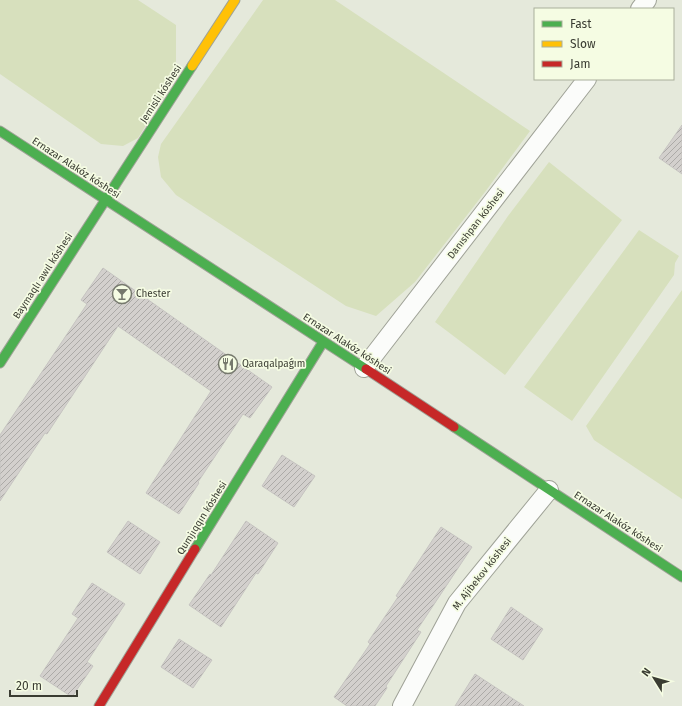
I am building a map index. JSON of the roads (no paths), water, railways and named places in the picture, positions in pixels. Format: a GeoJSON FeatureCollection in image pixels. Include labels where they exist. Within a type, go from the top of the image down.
{"type":"FeatureCollection","features":[{"type":"Feature","properties":{"kind":"street","name":"Jemisli kóshesi"},"geometry":{"type":"LineString","coordinates":[[105,200],[235,0]]}},
{"type":"Feature","properties":{"kind":"street"},"geometry":{"type":"LineString","coordinates":[[641,8],[647,0]]}},
{"type":"Feature","properties":{"kind":"street","name":"Danıshpan kóshesi"},"geometry":{"type":"LineString","coordinates":[[364,368],[586,80]]}},
{"type":"Feature","properties":{"kind":"street","name":"Ernazar Alakóz kóshesi"},"geometry":{"type":"LineString","coordinates":[[0,131],[682,577]]}},
{"type":"Feature","properties":{"kind":"street","name":"Baymaqlı awıl kóshesi"},"geometry":{"type":"LineString","coordinates":[[0,363],[105,200]]}},
{"type":"Feature","properties":{"kind":"street","name":"Qumjıqqın kóshesi"},"geometry":{"type":"LineString","coordinates":[[99,706],[323,342]]}},
{"type":"Feature","properties":{"kind":"street","name":"M. Ajibekov kóshesi"},"geometry":{"type":"LineString","coordinates":[[402,706],[457,602],[549,490]]}},
{"type":"Feature","properties":{"kind":"place","name":"Chester"},"geometry":{"type":"Point","coordinates":[122,294]}},
{"type":"Feature","properties":{"kind":"place","name":"Qaraqalpaǵım"},"geometry":{"type":"Point","coordinates":[228,364]}}]}
